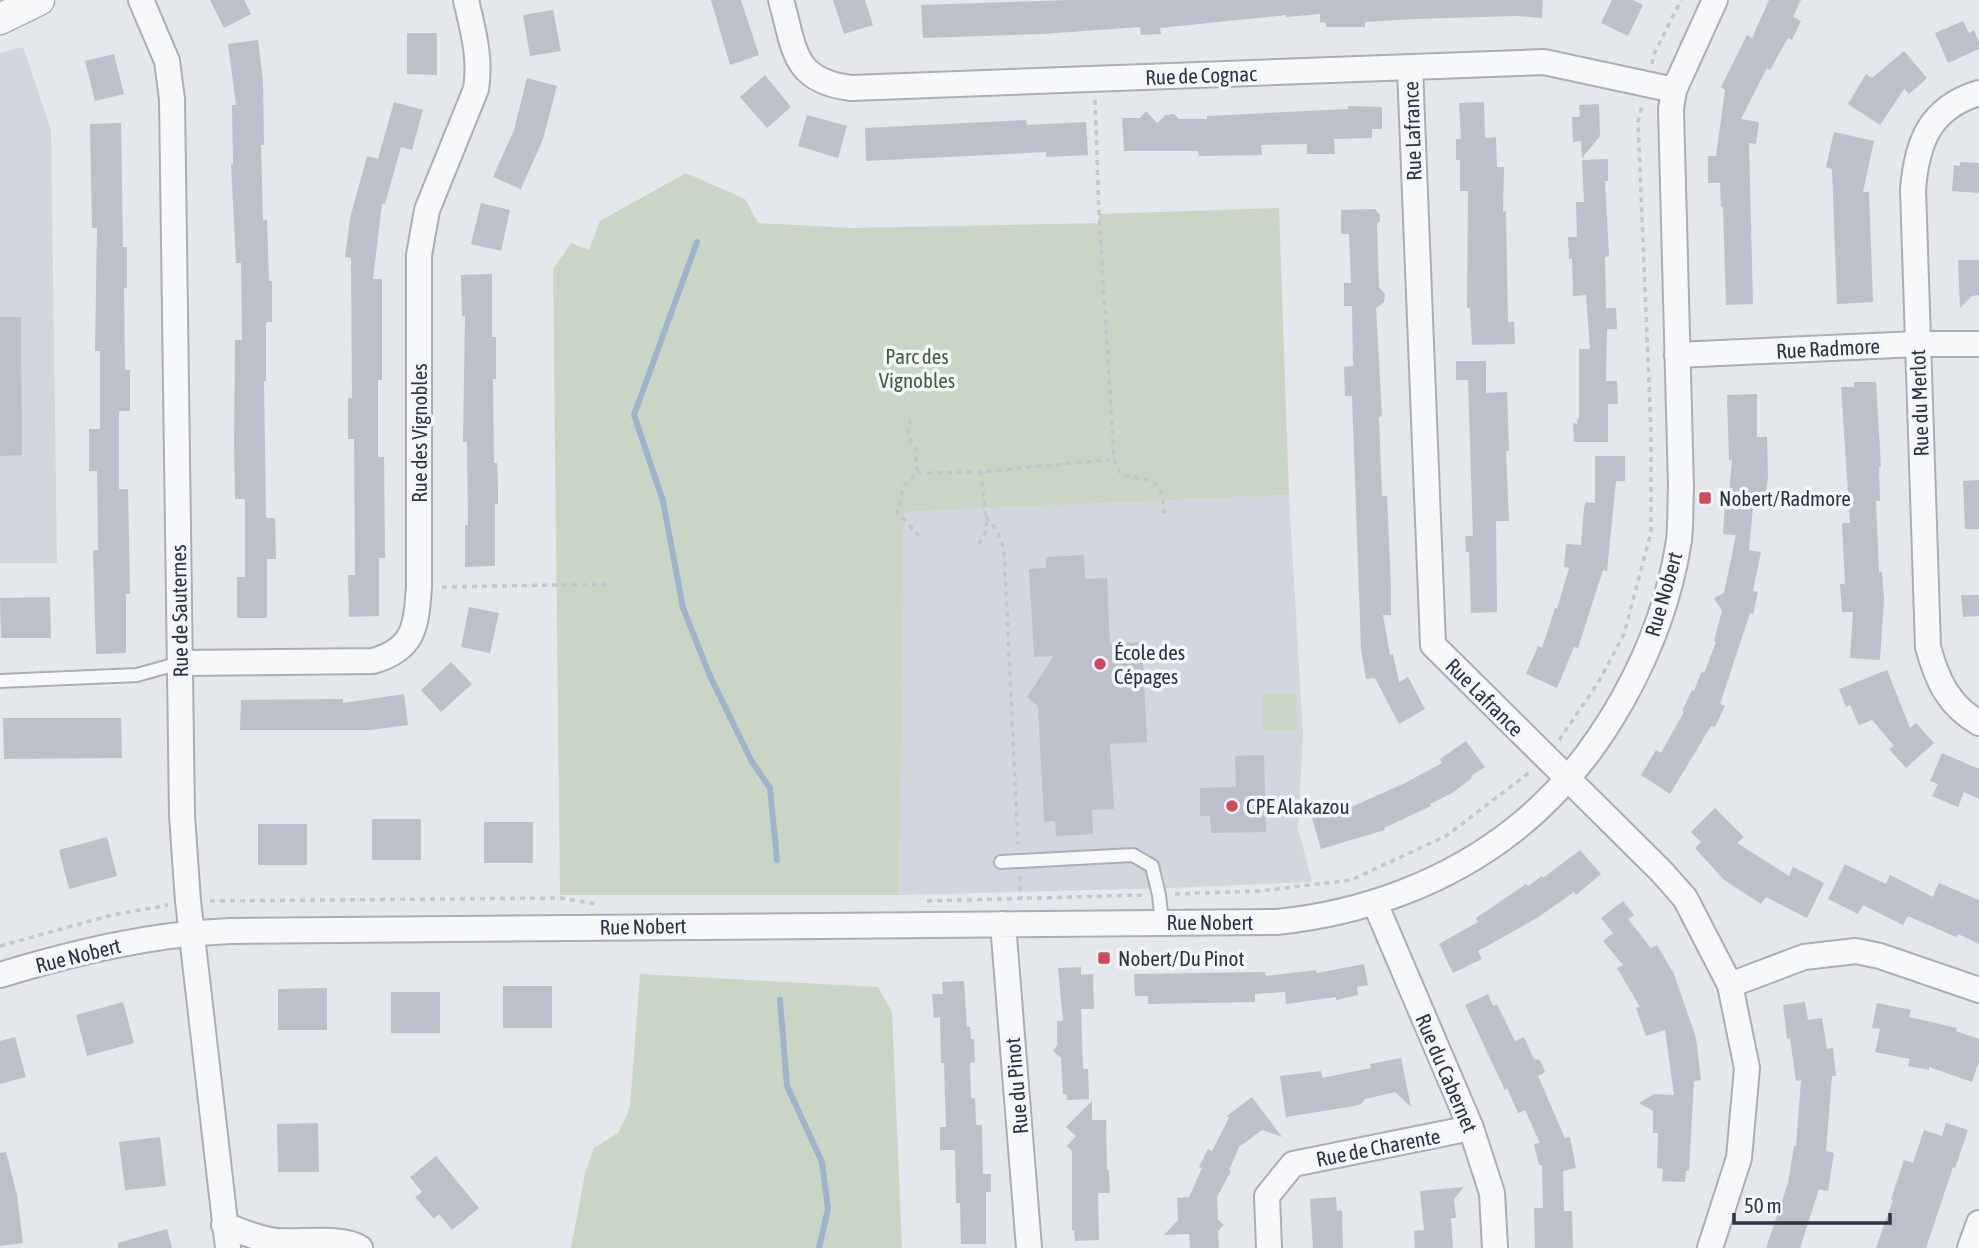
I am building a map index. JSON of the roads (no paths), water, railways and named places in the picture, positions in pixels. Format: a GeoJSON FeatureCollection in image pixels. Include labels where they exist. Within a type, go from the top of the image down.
{"type":"FeatureCollection","features":[{"type":"Feature","properties":{"kind":"street"},"geometry":{"type":"LineString","coordinates":[[0,19],[39,0]]}},
{"type":"Feature","properties":{"kind":"street","name":"Rue de Sauternes"},"geometry":{"type":"LineString","coordinates":[[141,0],[167,61],[172,99],[182,816],[191,933],[226,1236],[276,1241],[346,1242],[360,1248]]}},
{"type":"Feature","properties":{"kind":"street","name":"Rue des Vignobles"},"geometry":{"type":"LineString","coordinates":[[180,663],[373,661],[388,657],[408,641],[415,626],[419,587],[419,255],[427,210],[476,89],[478,50],[466,0]]}},
{"type":"Feature","properties":{"kind":"street","name":"Rue de Cognac"},"geometry":{"type":"LineString","coordinates":[[781,0],[802,66],[813,78],[832,86],[851,88],[1544,62],[1674,90]]}},
{"type":"Feature","properties":{"kind":"street","name":"Rue Nobert"},"geometry":{"type":"LineString","coordinates":[[0,975],[114,945],[191,933],[1235,923],[1300,919],[1375,903],[1409,890],[1487,848],[1516,828],[1567,778],[1625,697],[1649,645],[1672,578],[1679,538],[1681,487],[1671,109],[1674,90],[1715,0]]}},
{"type":"Feature","properties":{"kind":"street","name":"Rue Lafrance"},"geometry":{"type":"LineString","coordinates":[[1410,68],[1433,645],[1685,898],[1730,985],[1747,1068],[1739,1158],[1710,1248]]}},
{"type":"Feature","properties":{"kind":"street","name":"Rue du Merlot"},"geometry":{"type":"LineString","coordinates":[[1979,93],[1950,108],[1932,123],[1921,143],[1915,165],[1913,190],[1928,647],[1934,671],[1944,692],[1957,708],[1979,723]]}},
{"type":"Feature","properties":{"kind":"street","name":"Rue Radmore"},"geometry":{"type":"LineString","coordinates":[[1677,355],[1917,344],[1979,344]]}},
{"type":"Feature","properties":{"kind":"street","name":"Rue du Cabernet"},"geometry":{"type":"LineString","coordinates":[[1375,903],[1471,1128],[1492,1193],[1495,1248]]}},
{"type":"Feature","properties":{"kind":"street","name":"Rue du Pinot"},"geometry":{"type":"LineString","coordinates":[[1003,924],[1028,1248]]}},
{"type":"Feature","properties":{"kind":"street"},"geometry":{"type":"LineString","coordinates":[[1730,985],[1804,957],[1856,951],[1880,956],[1979,990]]}},
{"type":"Feature","properties":{"kind":"street","name":"Rue de Charente"},"geometry":{"type":"LineString","coordinates":[[1269,1248],[1267,1196],[1293,1164],[1471,1128]]}},
{"type":"Feature","properties":{"kind":"street"},"geometry":{"type":"LineString","coordinates":[[1970,1248],[1979,1223]]}},
{"type":"Feature","properties":{"kind":"lane"},"geometry":{"type":"LineString","coordinates":[[0,681],[137,675],[180,663]]}},
{"type":"Feature","properties":{"kind":"lane"},"geometry":{"type":"LineString","coordinates":[[1000,862],[1133,855],[1152,866],[1162,923]]}},
{"type":"Feature","properties":{"kind":"waterway"},"geometry":{"type":"LineString","coordinates":[[697,242],[634,415],[663,501],[683,608],[710,676],[752,762],[770,788],[777,860]]}},
{"type":"Feature","properties":{"kind":"waterway"},"geometry":{"type":"LineString","coordinates":[[780,1000],[787,1086],[822,1162],[828,1209],[819,1248]]}},
{"type":"Feature","properties":{"kind":"place","name":"Nobert/Radmore"},"geometry":{"type":"Point","coordinates":[1705,498]}},
{"type":"Feature","properties":{"kind":"place","name":"École des Cépages"},"geometry":{"type":"Point","coordinates":[1100,664]}},
{"type":"Feature","properties":{"kind":"place","name":"CPE Alakazou"},"geometry":{"type":"Point","coordinates":[1232,806]}},
{"type":"Feature","properties":{"kind":"place","name":"Nobert/Du Pinot"},"geometry":{"type":"Point","coordinates":[1104,958]}},
{"type":"Feature","properties":{"kind":"park label","name":"Parc des Vignobles"},"geometry":{"type":"Point","coordinates":[917,368]}}]}
